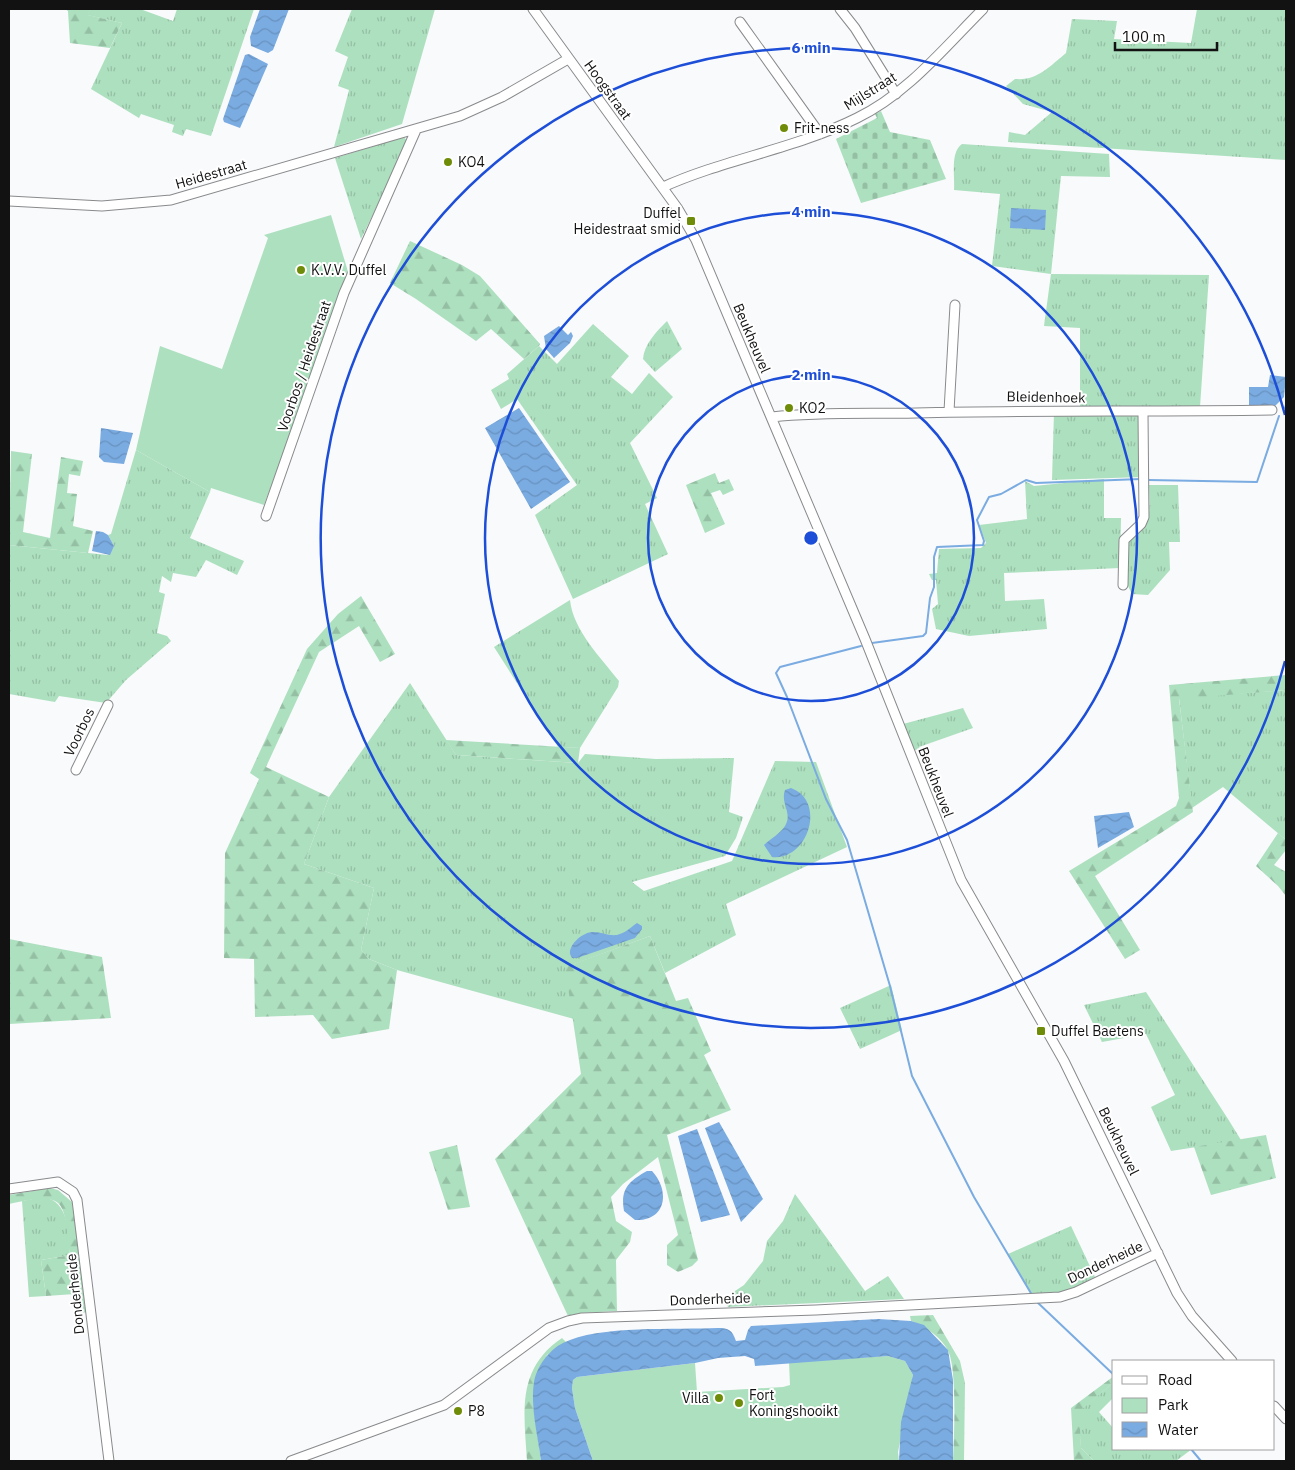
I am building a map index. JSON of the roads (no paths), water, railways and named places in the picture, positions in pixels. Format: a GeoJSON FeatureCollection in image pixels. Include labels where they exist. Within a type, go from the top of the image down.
{"type":"FeatureCollection","features":[{"type":"Feature","properties":{"kind":"street","name":"Hoogstraat"},"geometry":{"type":"LineString","coordinates":[[533,9],[663,188]]}},
{"type":"Feature","properties":{"kind":"street"},"geometry":{"type":"LineString","coordinates":[[840,9],[855,28],[896,94]]}},
{"type":"Feature","properties":{"kind":"street","name":"Mijlstraat"},"geometry":{"type":"LineString","coordinates":[[663,188],[820,134],[858,118],[896,94],[983,9]]}},
{"type":"Feature","properties":{"kind":"street"},"geometry":{"type":"LineString","coordinates":[[740,22],[820,134]]}},
{"type":"Feature","properties":{"kind":"street","name":"Heidestraat"},"geometry":{"type":"LineString","coordinates":[[9,201],[102,206],[171,200],[460,116],[502,97],[568,58]]}},
{"type":"Feature","properties":{"kind":"street","name":"Voorbos / Heidestraat"},"geometry":{"type":"LineString","coordinates":[[266,516],[344,293],[416,130]]}},
{"type":"Feature","properties":{"kind":"street","name":"Beukheuvel"},"geometry":{"type":"LineString","coordinates":[[663,188],[696,240],[865,639],[961,880],[1064,1061],[1158,1253],[1192,1316],[1231,1360]]}},
{"type":"Feature","properties":{"kind":"street"},"geometry":{"type":"LineString","coordinates":[[949,411],[955,305]]}},
{"type":"Feature","properties":{"kind":"street","name":"Bleidenhoek"},"geometry":{"type":"LineString","coordinates":[[772,417],[818,412],[1143,413],[1272,410]]}},
{"type":"Feature","properties":{"kind":"street"},"geometry":{"type":"LineString","coordinates":[[1123,585],[1124,540],[1141,524],[1144,517],[1143,413]]}},
{"type":"Feature","properties":{"kind":"street","name":"Voorbos"},"geometry":{"type":"LineString","coordinates":[[76,770],[108,705]]}},
{"type":"Feature","properties":{"kind":"street","name":"Donderheide"},"geometry":{"type":"LineString","coordinates":[[9,1190],[58,1182],[73,1192],[78,1200],[108,1461]]}},
{"type":"Feature","properties":{"kind":"street","name":"Donderheide"},"geometry":{"type":"LineString","coordinates":[[290,1461],[444,1405],[549,1328],[568,1320],[650,1315],[816,1310],[1060,1297],[1076,1292],[1158,1253]]}},
{"type":"Feature","properties":{"kind":"street"},"geometry":{"type":"LineString","coordinates":[[1275,1407],[1286,1419]]}},
{"type":"Feature","properties":{"kind":"water"},"geometry":{"type":"Polygon","coordinates":[[[260,9],[289,9],[273,50],[268,53],[251,46],[250,37],[260,9]]]}},
{"type":"Feature","properties":{"kind":"water"},"geometry":{"type":"Polygon","coordinates":[[[249,54],[268,64],[240,128],[224,122],[223,119],[245,55],[249,54]]]}},
{"type":"Feature","properties":{"kind":"water"},"geometry":{"type":"Polygon","coordinates":[[[1011,208],[1046,210],[1045,230],[1010,228],[1011,208]]]}},
{"type":"Feature","properties":{"kind":"water"},"geometry":{"type":"Polygon","coordinates":[[[559,326],[568,335],[571,332],[573,336],[570,343],[554,358],[546,349],[544,336],[559,326]]]}},
{"type":"Feature","properties":{"kind":"water"},"geometry":{"type":"Polygon","coordinates":[[[1270,375],[1286,377],[1284,397],[1275,406],[1249,405],[1249,387],[1268,387],[1270,375]]]}},
{"type":"Feature","properties":{"kind":"water"},"geometry":{"type":"Polygon","coordinates":[[[519,408],[570,482],[531,509],[485,428],[519,408]]]}},
{"type":"Feature","properties":{"kind":"water"},"geometry":{"type":"Polygon","coordinates":[[[101,428],[133,433],[124,464],[104,462],[99,457],[101,428]]]}},
{"type":"Feature","properties":{"kind":"water"},"geometry":{"type":"Polygon","coordinates":[[[96,531],[108,535],[114,546],[110,555],[92,551],[96,531]]]}},
{"type":"Feature","properties":{"kind":"water"},"geometry":{"type":"Polygon","coordinates":[[[791,788],[802,795],[808,805],[809,829],[795,850],[785,856],[772,857],[764,845],[785,826],[788,817],[784,795],[785,790],[791,788]]]}},
{"type":"Feature","properties":{"kind":"water"},"geometry":{"type":"Polygon","coordinates":[[[1129,812],[1134,827],[1098,848],[1094,816],[1129,812]]]}},
{"type":"Feature","properties":{"kind":"water"},"geometry":{"type":"Polygon","coordinates":[[[637,923],[642,926],[642,929],[635,938],[577,958],[572,958],[570,954],[570,950],[577,939],[585,934],[593,932],[617,935],[625,932],[637,923]]]}},
{"type":"Feature","properties":{"kind":"water"},"geometry":{"type":"Polygon","coordinates":[[[719,1122],[763,1199],[741,1222],[705,1128],[719,1122]]]}},
{"type":"Feature","properties":{"kind":"water"},"geometry":{"type":"Polygon","coordinates":[[[697,1129],[730,1215],[701,1222],[678,1136],[697,1129]]]}},
{"type":"Feature","properties":{"kind":"water"},"geometry":{"type":"Polygon","coordinates":[[[647,1171],[652,1171],[658,1179],[663,1195],[662,1203],[654,1215],[646,1219],[635,1220],[624,1211],[623,1197],[627,1186],[635,1178],[647,1171]]]}},
{"type":"Feature","properties":{"kind":"water"},"geometry":{"type":"Polygon","coordinates":[[[878,1319],[911,1321],[924,1325],[948,1350],[953,1380],[953,1461],[899,1461],[901,1422],[913,1375],[905,1361],[888,1356],[755,1366],[754,1359],[745,1356],[577,1377],[573,1380],[572,1388],[575,1408],[593,1461],[541,1461],[534,1411],[534,1382],[544,1359],[563,1343],[596,1333],[718,1328],[730,1330],[736,1341],[745,1340],[751,1326],[878,1319]]]}},
{"type":"Feature","properties":{"kind":"waterway"},"geometry":{"type":"LineString","coordinates":[[1148,480],[1257,482],[1279,416]]}},
{"type":"Feature","properties":{"kind":"waterway"},"geometry":{"type":"LineString","coordinates":[[872,643],[923,636],[926,633],[930,598],[934,587],[934,557],[937,547],[983,545],[984,541],[977,520],[989,497],[1001,494],[1026,480],[1036,483],[1141,479]]}},
{"type":"Feature","properties":{"kind":"waterway"},"geometry":{"type":"LineString","coordinates":[[861,646],[780,667],[776,673],[826,799],[847,840],[890,986],[912,1076],[974,1197],[1032,1295]]}},
{"type":"Feature","properties":{"kind":"waterway"},"geometry":{"type":"LineString","coordinates":[[1036,1301],[1112,1373]]}},
{"type":"Feature","properties":{"kind":"waterway"},"geometry":{"type":"LineString","coordinates":[[1192,1450],[1201,1461]]}},
{"type":"Feature","properties":{"kind":"place","name":"Frit-ness"},"geometry":{"type":"Point","coordinates":[784,128]}},
{"type":"Feature","properties":{"kind":"place","name":"KO4"},"geometry":{"type":"Point","coordinates":[448,162]}},
{"type":"Feature","properties":{"kind":"place","name":"Duffel Heidestraat smid"},"geometry":{"type":"Point","coordinates":[691,221]}},
{"type":"Feature","properties":{"kind":"place","name":"K.V.V. Duffel"},"geometry":{"type":"Point","coordinates":[301,270]}},
{"type":"Feature","properties":{"kind":"place","name":"KO2"},"geometry":{"type":"Point","coordinates":[789,408]}},
{"type":"Feature","properties":{"kind":"place","name":"Duffel Baetens"},"geometry":{"type":"Point","coordinates":[1041,1031]}},
{"type":"Feature","properties":{"kind":"place","name":"Villa"},"geometry":{"type":"Point","coordinates":[719,1398]}},
{"type":"Feature","properties":{"kind":"place","name":"Fort Koningshooikt"},"geometry":{"type":"Point","coordinates":[739,1403]}},
{"type":"Feature","properties":{"kind":"place","name":"P8"},"geometry":{"type":"Point","coordinates":[458,1411]}}]}
